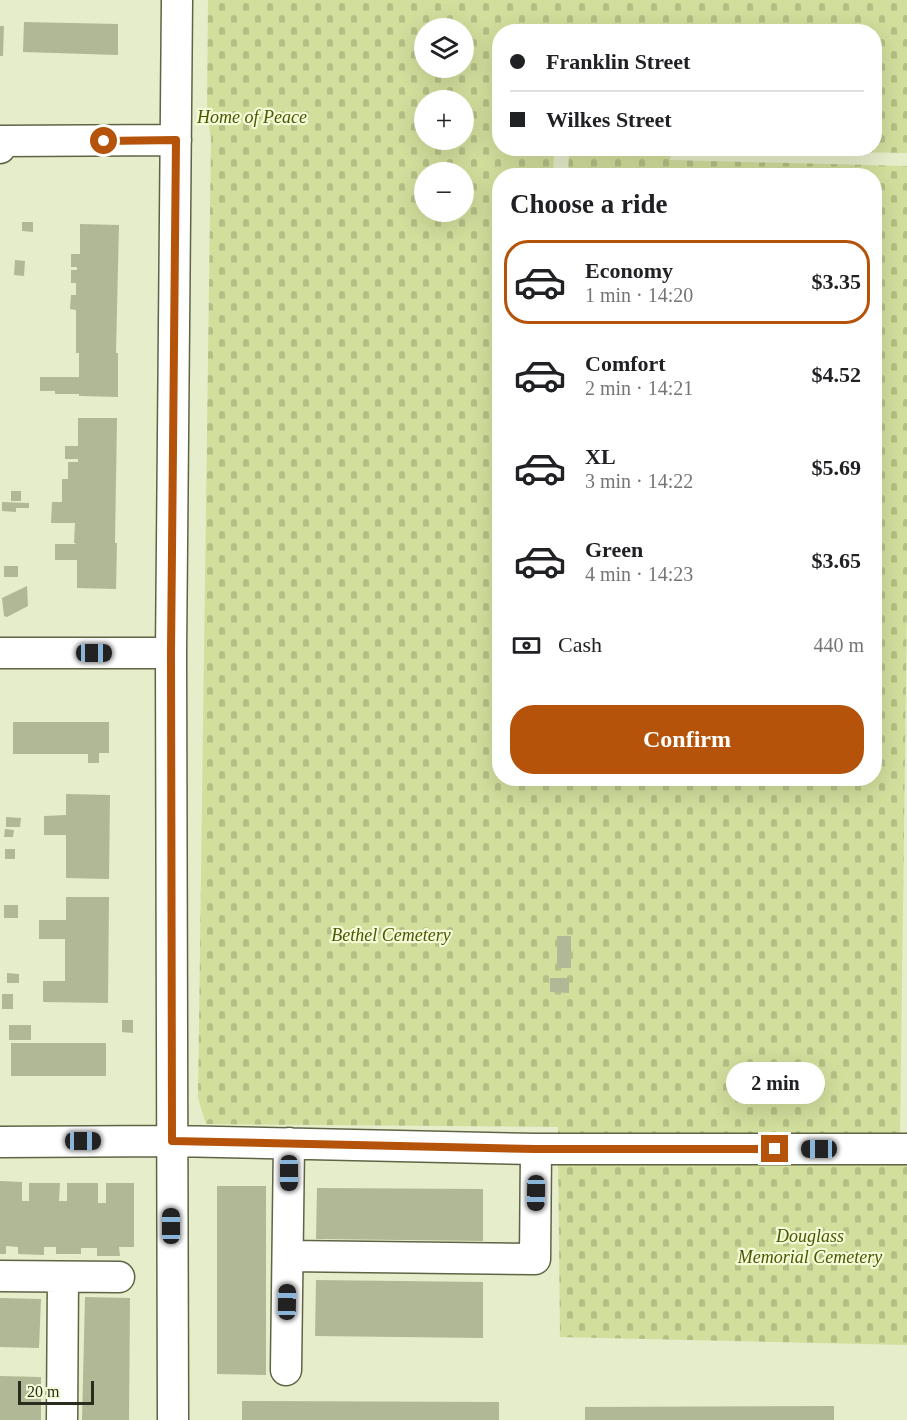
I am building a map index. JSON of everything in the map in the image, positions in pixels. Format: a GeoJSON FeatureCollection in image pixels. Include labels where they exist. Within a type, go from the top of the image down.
{"type":"FeatureCollection","features":[{"type":"Feature","properties":{"kind":"street"},"geometry":{"type":"LineString","coordinates":[[173,1420],[171,653],[177,0]]}},
{"type":"Feature","properties":{"kind":"street"},"geometry":{"type":"LineString","coordinates":[[0,148],[0,141],[176,140]]}},
{"type":"Feature","properties":{"kind":"street"},"geometry":{"type":"LineString","coordinates":[[0,653],[171,653]]}},
{"type":"Feature","properties":{"kind":"street"},"geometry":{"type":"LineString","coordinates":[[0,1142],[172,1141],[536,1149],[907,1149],[907,1135]]}},
{"type":"Feature","properties":{"kind":"street"},"geometry":{"type":"LineString","coordinates":[[286,1370],[289,1143]]}},
{"type":"Feature","properties":{"kind":"street"},"geometry":{"type":"LineString","coordinates":[[288,1256],[535,1259],[536,1149]]}},
{"type":"Feature","properties":{"kind":"street"},"geometry":{"type":"LineString","coordinates":[[0,1276],[119,1277]]}},
{"type":"Feature","properties":{"kind":"street"},"geometry":{"type":"LineString","coordinates":[[62,1420],[63,1277]]}},
{"type":"Feature","properties":{"kind":"green space","name":"Bethel Cemetery"},"geometry":{"type":"Polygon","coordinates":[[[208,0],[907,0],[907,153],[882,153],[882,24],[492,24],[492,156],[554,156],[553,168],[492,168],[492,786],[882,786],[882,168],[568,168],[569,156],[670,156],[670,160],[907,166],[907,601],[900,1139],[558,1136],[558,1127],[206,1124],[198,1098],[211,138],[207,115],[208,0]]]}},
{"type":"Feature","properties":{"kind":"green space","name":"Douglass Memorial Cemetery"},"geometry":{"type":"Polygon","coordinates":[[[558,1149],[907,1149],[907,1345],[560,1337],[558,1149]]]}},
{"type":"Feature","properties":{"kind":"building"},"geometry":{"type":"Polygon","coordinates":[[[24,22],[118,24],[118,55],[23,52],[24,22]]]}},
{"type":"Feature","properties":{"kind":"building"},"geometry":{"type":"Polygon","coordinates":[[[0,26],[4,26],[3,56],[0,56],[0,26]]]}},
{"type":"Feature","properties":{"kind":"building"},"geometry":{"type":"Polygon","coordinates":[[[22,222],[33,222],[33,232],[22,231],[22,222]]]}},
{"type":"Feature","properties":{"kind":"building"},"geometry":{"type":"Polygon","coordinates":[[[80,224],[119,225],[116,353],[118,353],[118,397],[79,396],[79,394],[55,394],[55,391],[40,391],[40,377],[79,377],[79,353],[76,353],[76,310],[70,309],[71,295],[76,295],[76,283],[71,283],[71,270],[77,270],[77,267],[71,267],[71,254],[80,254],[80,224]]]}},
{"type":"Feature","properties":{"kind":"building"},"geometry":{"type":"Polygon","coordinates":[[[15,260],[25,261],[24,276],[14,275],[15,260]]]}},
{"type":"Feature","properties":{"kind":"building"},"geometry":{"type":"Polygon","coordinates":[[[78,418],[117,418],[116,589],[77,588],[77,560],[55,560],[55,544],[77,544],[74,543],[75,523],[51,523],[52,502],[62,502],[62,479],[68,479],[68,462],[78,462],[78,459],[65,459],[65,446],[78,446],[78,418]]]}},
{"type":"Feature","properties":{"kind":"building"},"geometry":{"type":"Polygon","coordinates":[[[11,491],[21,491],[21,501],[11,501],[11,491]]]}},
{"type":"Feature","properties":{"kind":"building"},"geometry":{"type":"Polygon","coordinates":[[[2,502],[29,503],[29,508],[16,508],[16,512],[2,511],[2,502]]]}},
{"type":"Feature","properties":{"kind":"building"},"geometry":{"type":"Polygon","coordinates":[[[4,566],[18,566],[18,577],[4,577],[4,566]]]}},
{"type":"Feature","properties":{"kind":"building"},"geometry":{"type":"Polygon","coordinates":[[[27,586],[28,606],[7,617],[4,616],[2,598],[27,586]]]}},
{"type":"Feature","properties":{"kind":"building"},"geometry":{"type":"Polygon","coordinates":[[[13,722],[109,722],[109,753],[99,753],[99,763],[88,763],[88,754],[13,754],[13,722]]]}},
{"type":"Feature","properties":{"kind":"building"},"geometry":{"type":"Polygon","coordinates":[[[66,794],[110,795],[109,879],[66,878],[66,835],[44,835],[44,816],[66,815],[66,794]]]}},
{"type":"Feature","properties":{"kind":"building"},"geometry":{"type":"Polygon","coordinates":[[[6,817],[21,818],[20,827],[6,827],[6,817]]]}},
{"type":"Feature","properties":{"kind":"building"},"geometry":{"type":"Polygon","coordinates":[[[5,829],[14,830],[13,837],[4,837],[5,829]]]}},
{"type":"Feature","properties":{"kind":"building"},"geometry":{"type":"Polygon","coordinates":[[[5,849],[15,849],[15,859],[5,859],[5,849]]]}},
{"type":"Feature","properties":{"kind":"building"},"geometry":{"type":"Polygon","coordinates":[[[66,897],[109,897],[108,1003],[43,1002],[43,981],[65,981],[65,939],[39,939],[39,920],[66,920],[66,897]]]}},
{"type":"Feature","properties":{"kind":"building"},"geometry":{"type":"Polygon","coordinates":[[[4,905],[18,905],[18,918],[4,918],[4,905]]]}},
{"type":"Feature","properties":{"kind":"building"},"geometry":{"type":"Polygon","coordinates":[[[557,936],[571,936],[571,968],[557,968],[557,936]]]}},
{"type":"Feature","properties":{"kind":"building"},"geometry":{"type":"Polygon","coordinates":[[[7,973],[19,974],[19,983],[7,983],[7,973]]]}},
{"type":"Feature","properties":{"kind":"building"},"geometry":{"type":"Polygon","coordinates":[[[550,978],[569,978],[569,993],[550,992],[550,978]]]}},
{"type":"Feature","properties":{"kind":"building"},"geometry":{"type":"Polygon","coordinates":[[[2,994],[13,994],[13,1009],[2,1009],[2,994]]]}},
{"type":"Feature","properties":{"kind":"building"},"geometry":{"type":"Polygon","coordinates":[[[122,1020],[133,1020],[133,1033],[122,1032],[122,1020]]]}},
{"type":"Feature","properties":{"kind":"building"},"geometry":{"type":"Polygon","coordinates":[[[9,1025],[31,1025],[31,1040],[9,1040],[9,1025]]]}},
{"type":"Feature","properties":{"kind":"building"},"geometry":{"type":"Polygon","coordinates":[[[11,1043],[106,1043],[106,1076],[11,1076],[11,1043]]]}},
{"type":"Feature","properties":{"kind":"building"},"geometry":{"type":"Polygon","coordinates":[[[0,1181],[22,1182],[22,1201],[29,1201],[29,1183],[60,1183],[59,1201],[67,1201],[67,1183],[98,1183],[98,1203],[106,1203],[106,1183],[134,1183],[134,1247],[119,1247],[120,1256],[97,1256],[97,1248],[81,1248],[81,1254],[56,1254],[56,1247],[44,1247],[44,1255],[18,1254],[18,1247],[6,1246],[6,1254],[0,1254],[0,1181]]]}},
{"type":"Feature","properties":{"kind":"building"},"geometry":{"type":"Polygon","coordinates":[[[217,1186],[266,1186],[266,1375],[217,1374],[217,1186]]]}},
{"type":"Feature","properties":{"kind":"building"},"geometry":{"type":"Polygon","coordinates":[[[317,1188],[483,1189],[483,1241],[316,1239],[317,1188]]]}},
{"type":"Feature","properties":{"kind":"building"},"geometry":{"type":"Polygon","coordinates":[[[316,1280],[483,1282],[483,1338],[315,1336],[316,1280]]]}},
{"type":"Feature","properties":{"kind":"building"},"geometry":{"type":"Polygon","coordinates":[[[85,1297],[130,1298],[129,1420],[82,1420],[85,1297]]]}},
{"type":"Feature","properties":{"kind":"building"},"geometry":{"type":"Polygon","coordinates":[[[0,1298],[41,1299],[39,1348],[0,1347],[0,1298]]]}},
{"type":"Feature","properties":{"kind":"building"},"geometry":{"type":"Polygon","coordinates":[[[0,1376],[41,1377],[41,1420],[0,1420],[0,1376]]]}},
{"type":"Feature","properties":{"kind":"building"},"geometry":{"type":"Polygon","coordinates":[[[242,1401],[499,1402],[499,1420],[242,1420],[242,1401]]]}},
{"type":"Feature","properties":{"kind":"building"},"geometry":{"type":"Polygon","coordinates":[[[834,1406],[834,1420],[585,1420],[585,1407],[834,1406]]]}},
{"type":"Feature","properties":{"kind":"route"},"geometry":{"type":"LineString","coordinates":[[104,141],[176,140],[171,653],[172,1141],[536,1149],[775,1149]]}},
{"type":"Feature","properties":{"kind":"park label","name":"Home of Peace"},"geometry":{"type":"Point","coordinates":[252,117]}}]}
